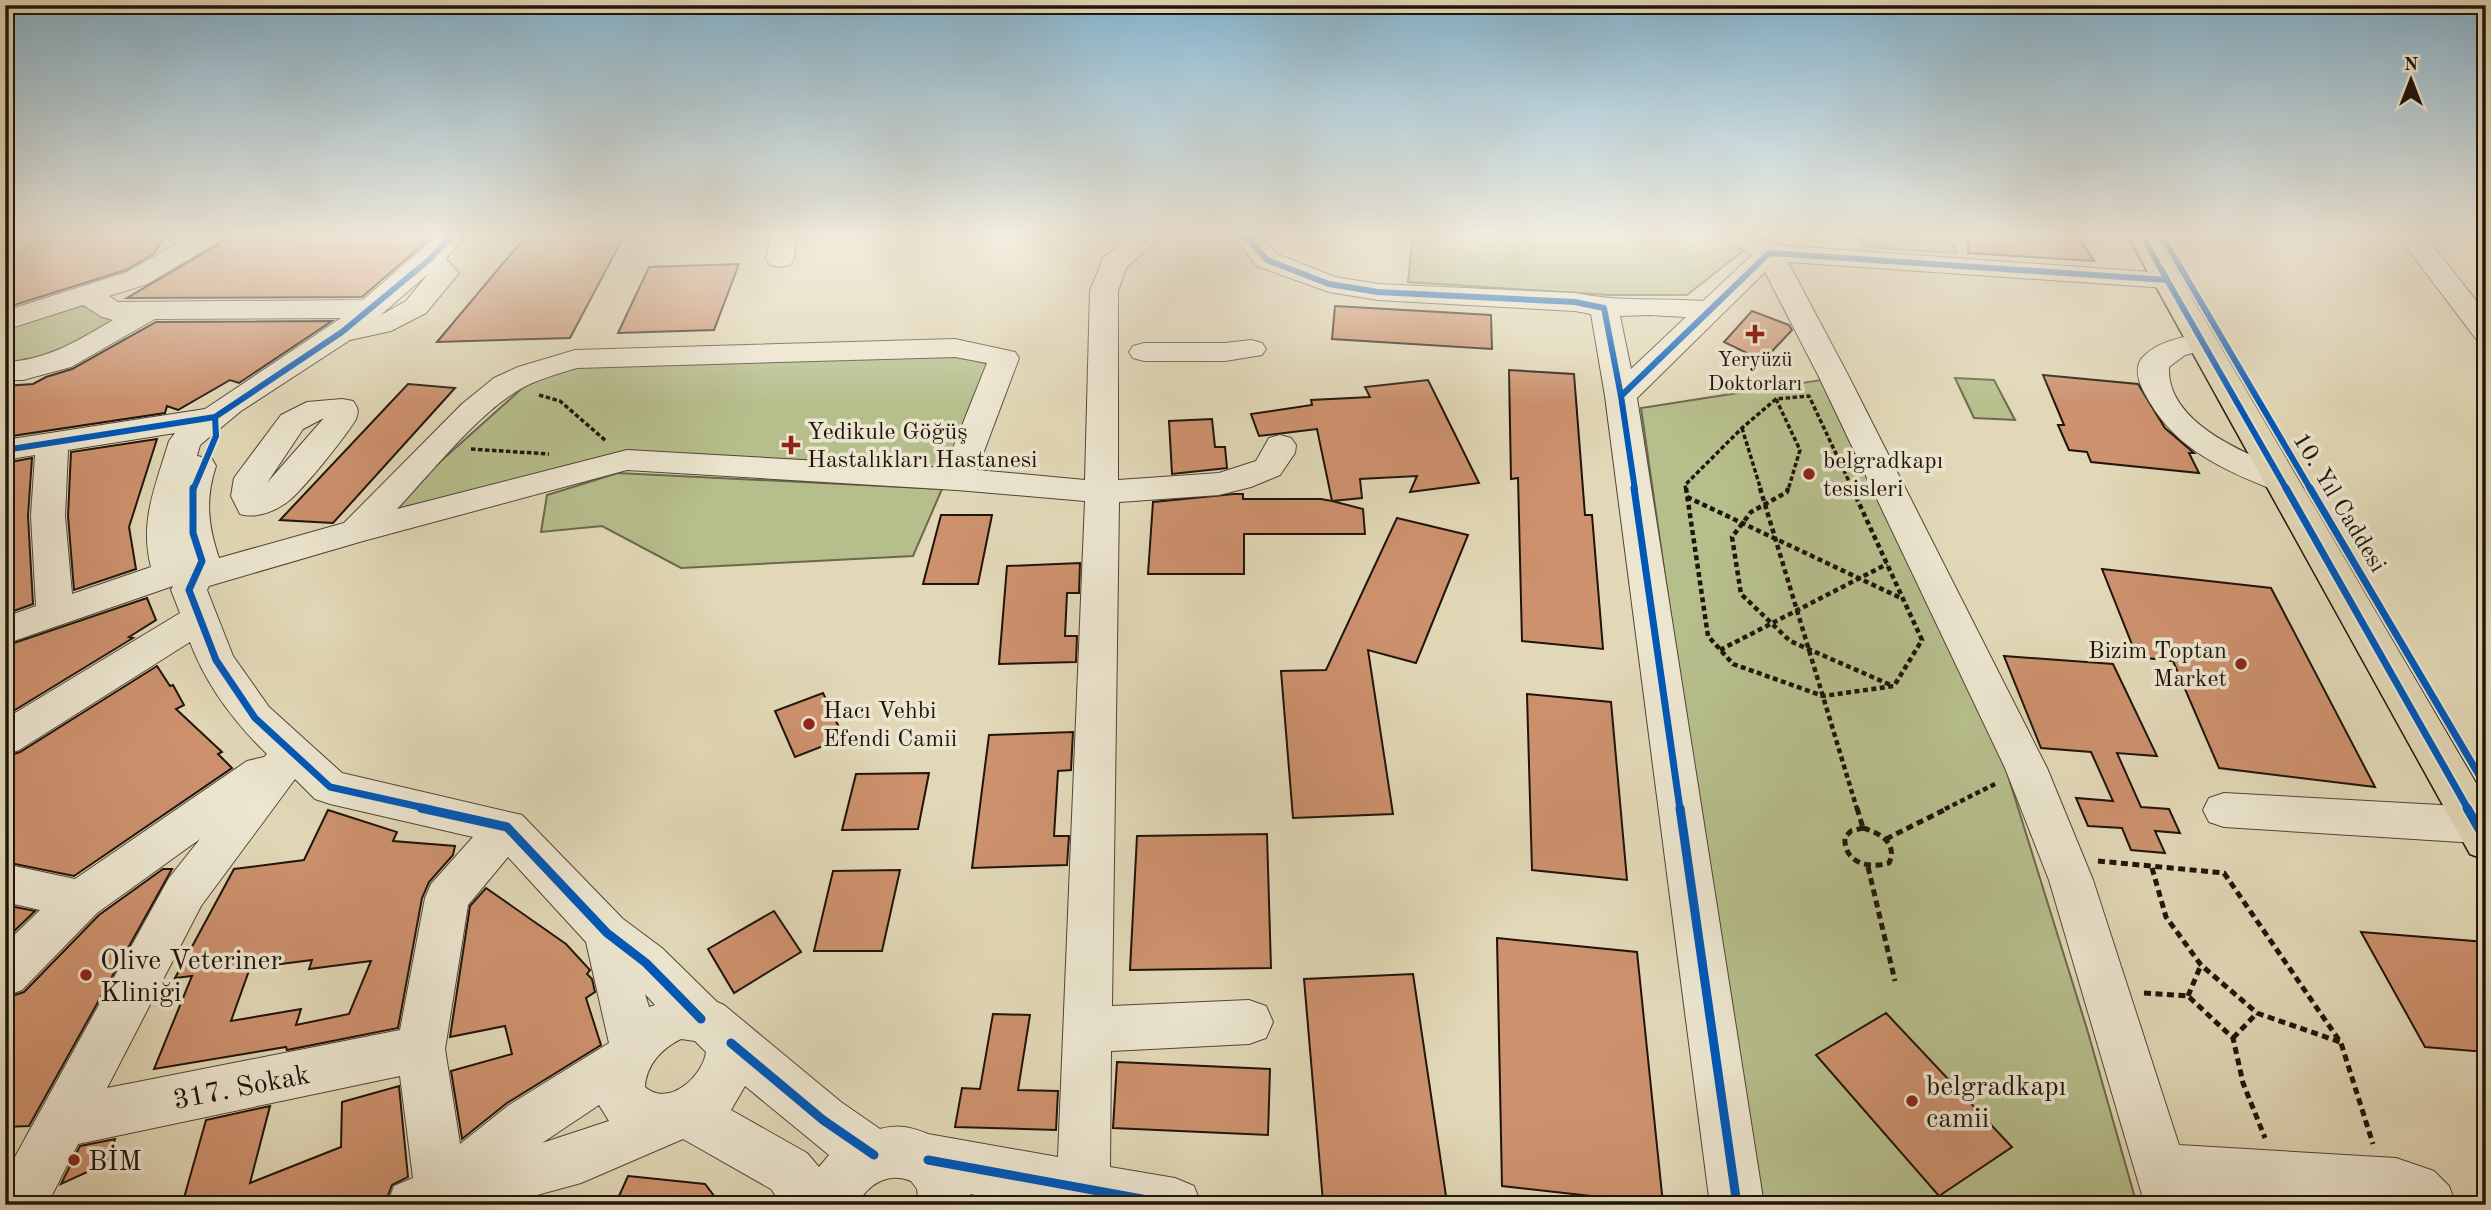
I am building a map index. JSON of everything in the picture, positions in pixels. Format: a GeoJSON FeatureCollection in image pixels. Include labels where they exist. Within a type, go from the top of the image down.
{"type":"FeatureCollection","features":[{"type":"Feature","properties":{"kind":"main road","name":"10. Yıl Caddesi"},"geometry":{"type":"LineString","coordinates":[[2174,292],[2281,480],[2483,817]]}},
{"type":"Feature","properties":{"kind":"main road","name":"10. Yıl Caddesi"},"geometry":{"type":"LineString","coordinates":[[2193,292],[2483,817]]}},
{"type":"Feature","properties":{"kind":"street"},"geometry":{"type":"LineString","coordinates":[[5,321],[93,292]]}},
{"type":"Feature","properties":{"kind":"street"},"geometry":{"type":"LineString","coordinates":[[391,292],[342,332],[215,417],[185,441],[164,517],[163,544],[189,590],[216,660],[255,718],[330,787],[507,827],[607,933],[646,963],[716,1031],[823,1120],[874,1155]]}},
{"type":"Feature","properties":{"kind":"street"},"geometry":{"type":"LineString","coordinates":[[342,332],[376,328],[396,321],[431,292]]}},
{"type":"Feature","properties":{"kind":"street"},"geometry":{"type":"LineString","coordinates":[[1079,1197],[1088,1030],[1104,292]]}},
{"type":"Feature","properties":{"kind":"street"},"geometry":{"type":"LineString","coordinates":[[1387,292],[1575,302],[1604,308],[1649,306],[1710,310]]}},
{"type":"Feature","properties":{"kind":"street"},"geometry":{"type":"LineString","coordinates":[[1621,396],[1710,310],[1722,292]]}},
{"type":"Feature","properties":{"kind":"street"},"geometry":{"type":"LineString","coordinates":[[1783,292],[1833,375],[2026,768],[2062,858],[2167,1187],[2396,1184],[2415,1190],[2430,1205]]}},
{"type":"Feature","properties":{"kind":"street"},"geometry":{"type":"LineString","coordinates":[[2455,292],[2486,333]]}},
{"type":"Feature","properties":{"kind":"street"},"geometry":{"type":"LineString","coordinates":[[85,295],[112,311],[372,309]]}},
{"type":"Feature","properties":{"kind":"street"},"geometry":{"type":"LineString","coordinates":[[1604,308],[1621,396],[1737,1205]]}},
{"type":"Feature","properties":{"kind":"street"},"geometry":{"type":"LineString","coordinates":[[5,371],[22,373],[48,366],[146,312]]}},
{"type":"Feature","properties":{"kind":"street"},"geometry":{"type":"LineString","coordinates":[[2202,342],[2174,349],[2154,363],[2151,376],[2172,417],[2182,429],[2211,449],[2241,465],[2281,480]]}},
{"type":"Feature","properties":{"kind":"street"},"geometry":{"type":"LineString","coordinates":[[356,531],[473,411],[505,385],[530,373],[575,359],[955,348],[1004,358],[957,480]]}},
{"type":"Feature","properties":{"kind":"street"},"geometry":{"type":"LineString","coordinates":[[1144,352],[1225,352],[1251,349]]}},
{"type":"Feature","properties":{"kind":"street"},"geometry":{"type":"LineString","coordinates":[[5,450],[215,417]]}},
{"type":"Feature","properties":{"kind":"street"},"geometry":{"type":"LineString","coordinates":[[52,442],[48,516],[55,613]]}},
{"type":"Feature","properties":{"kind":"street"},"geometry":{"type":"LineString","coordinates":[[5,632],[55,613],[182,576],[251,562],[356,531],[627,460],[957,480],[1101,492],[1219,484],[1239,480],[1268,468],[1279,453],[1280,445]]}},
{"type":"Feature","properties":{"kind":"street"},"geometry":{"type":"LineString","coordinates":[[251,506],[254,512],[251,562]]}},
{"type":"Feature","properties":{"kind":"street"},"geometry":{"type":"LineString","coordinates":[[5,739],[199,619]]}},
{"type":"Feature","properties":{"kind":"street"},"geometry":{"type":"LineString","coordinates":[[5,975],[81,899],[292,752]]}},
{"type":"Feature","properties":{"kind":"street"},"geometry":{"type":"LineString","coordinates":[[18,1205],[186,892],[292,752]]}},
{"type":"Feature","properties":{"kind":"street"},"geometry":{"type":"LineString","coordinates":[[2224,810],[2483,817]]}},
{"type":"Feature","properties":{"kind":"street"},"geometry":{"type":"LineString","coordinates":[[430,1201],[421,1049],[447,898],[507,827]]}},
{"type":"Feature","properties":{"kind":"street"},"geometry":{"type":"LineString","coordinates":[[5,883],[81,899]]}},
{"type":"Feature","properties":{"kind":"street"},"geometry":{"type":"LineString","coordinates":[[607,933],[629,1053],[618,1077],[619,1092],[625,1105],[636,1115],[651,1119],[678,1116],[789,1171],[816,1205]]}},
{"type":"Feature","properties":{"kind":"street"},"geometry":{"type":"LineString","coordinates":[[430,1201],[527,1123],[629,1053],[648,1032],[665,1022],[682,1018],[716,1031]]}},
{"type":"Feature","properties":{"kind":"street"},"geometry":{"type":"LineString","coordinates":[[1088,1030],[1249,1022]]}},
{"type":"Feature","properties":{"kind":"street"},"geometry":{"type":"LineString","coordinates":[[430,1201],[556,1166],[619,1142],[704,1102],[718,1089],[727,1073],[716,1031]]}},
{"type":"Feature","properties":{"kind":"street","name":"317. Sokak"},"geometry":{"type":"LineString","coordinates":[[62,1122],[421,1049]]}},
{"type":"Feature","properties":{"kind":"street"},"geometry":{"type":"LineString","coordinates":[[830,1205],[841,1181],[856,1165],[874,1155],[903,1151],[913,1152],[937,1182],[1175,1205]]}},
{"type":"Feature","properties":{"kind":"path"},"geometry":{"type":"LineString","coordinates":[[505,385],[560,401],[627,460]]}},
{"type":"Feature","properties":{"kind":"path"},"geometry":{"type":"LineString","coordinates":[[1809,396],[1922,640],[1894,686],[1823,696],[1733,664],[1708,636],[1685,485],[1742,428],[1776,399],[1809,396]]}},
{"type":"Feature","properties":{"kind":"path"},"geometry":{"type":"LineString","coordinates":[[1776,399],[1800,450],[1787,492],[1751,512],[1732,537],[1741,594],[1790,642],[1894,686]]}},
{"type":"Feature","properties":{"kind":"path"},"geometry":{"type":"LineString","coordinates":[[1742,428],[1863,828]]}},
{"type":"Feature","properties":{"kind":"path"},"geometry":{"type":"LineString","coordinates":[[438,446],[559,455]]}},
{"type":"Feature","properties":{"kind":"path"},"geometry":{"type":"LineString","coordinates":[[1686,496],[1903,599]]}},
{"type":"Feature","properties":{"kind":"path"},"geometry":{"type":"LineString","coordinates":[[1720,650],[1887,564]]}},
{"type":"Feature","properties":{"kind":"path"},"geometry":{"type":"LineString","coordinates":[[1886,839],[2026,768]]}},
{"type":"Feature","properties":{"kind":"path"},"geometry":{"type":"LineString","coordinates":[[1863,828],[1886,839],[1893,852],[1892,859],[1884,867],[1868,867],[1853,859],[1844,847],[1843,841],[1849,831],[1863,828]]}},
{"type":"Feature","properties":{"kind":"path"},"geometry":{"type":"LineString","coordinates":[[2062,858],[2224,873],[2341,1043],[2373,1145]]}},
{"type":"Feature","properties":{"kind":"path"},"geometry":{"type":"LineString","coordinates":[[1868,867],[1895,981]]}},
{"type":"Feature","properties":{"kind":"path"},"geometry":{"type":"LineString","coordinates":[[2152,867],[2166,917],[2201,965],[2257,1013],[2341,1043]]}},
{"type":"Feature","properties":{"kind":"path"},"geometry":{"type":"LineString","coordinates":[[2201,965],[2200,974],[2189,988],[2188,996],[2233,1038],[2243,1083],[2267,1143]]}},
{"type":"Feature","properties":{"kind":"path"},"geometry":{"type":"LineString","coordinates":[[2233,1038],[2257,1013]]}},
{"type":"Feature","properties":{"kind":"green space"},"geometry":{"type":"Polygon","coordinates":[[[1570,292],[1690,292],[1687,295],[1570,292]]]}},
{"type":"Feature","properties":{"kind":"green space"},"geometry":{"type":"Polygon","coordinates":[[[72,302],[120,318],[42,362],[5,363],[5,324],[72,302]]]}},
{"type":"Feature","properties":{"kind":"green space"},"geometry":{"type":"Polygon","coordinates":[[[951,355],[990,364],[948,468],[637,452],[384,512],[529,382],[571,366],[951,355]]]}},
{"type":"Feature","properties":{"kind":"green space"},"geometry":{"type":"Polygon","coordinates":[[[1955,378],[1994,380],[2015,420],[1974,418],[1955,378]]]}},
{"type":"Feature","properties":{"kind":"green space"},"geometry":{"type":"Polygon","coordinates":[[[1821,380],[1999,747],[2087,1029],[2137,1205],[1755,1205],[1641,408],[1821,380]]]}},
{"type":"Feature","properties":{"kind":"green space"},"geometry":{"type":"Polygon","coordinates":[[[618,473],[942,489],[913,556],[681,568],[602,526],[541,532],[547,495],[618,473]]]}},
{"type":"Feature","properties":{"kind":"building"},"geometry":{"type":"Polygon","coordinates":[[[5,292],[54,292],[5,308],[5,292]]]}},
{"type":"Feature","properties":{"kind":"building"},"geometry":{"type":"Polygon","coordinates":[[[136,292],[367,292],[362,297],[127,298],[136,292]]]}},
{"type":"Feature","properties":{"kind":"building"},"geometry":{"type":"Polygon","coordinates":[[[479,292],[594,292],[570,338],[437,342],[479,292]]]}},
{"type":"Feature","properties":{"kind":"building"},"geometry":{"type":"Polygon","coordinates":[[[637,292],[728,292],[714,330],[618,333],[637,292]]]}},
{"type":"Feature","properties":{"kind":"building"},"geometry":{"type":"Polygon","coordinates":[[[1335,306],[1491,315],[1492,349],[1332,339],[1335,306]]]}},
{"type":"Feature","properties":{"kind":"building"},"geometry":{"type":"Polygon","coordinates":[[[1752,311],[1789,325],[1792,330],[1763,361],[1724,342],[1752,311]]]}},
{"type":"Feature","properties":{"kind":"building"},"geometry":{"type":"Polygon","coordinates":[[[332,321],[239,383],[230,380],[178,410],[167,406],[165,413],[5,437],[5,386],[33,384],[72,369],[156,322],[332,321]]]}},
{"type":"Feature","properties":{"kind":"building"},"geometry":{"type":"Polygon","coordinates":[[[1509,370],[1574,374],[1585,515],[1592,515],[1603,649],[1522,641],[1518,478],[1511,479],[1509,370]]]}},
{"type":"Feature","properties":{"kind":"building"},"geometry":{"type":"Polygon","coordinates":[[[2043,375],[2138,384],[2165,428],[2194,453],[2189,453],[2199,473],[2091,462],[2087,452],[2069,450],[2058,425],[2064,425],[2043,375]]]}},
{"type":"Feature","properties":{"kind":"building"},"geometry":{"type":"Polygon","coordinates":[[[1428,380],[1479,483],[1410,492],[1417,476],[1360,479],[1362,498],[1332,501],[1317,429],[1259,436],[1251,414],[1312,405],[1311,400],[1370,397],[1365,387],[1428,380]]]}},
{"type":"Feature","properties":{"kind":"building"},"geometry":{"type":"Polygon","coordinates":[[[408,384],[455,388],[333,523],[280,520],[408,384]]]}},
{"type":"Feature","properties":{"kind":"building"},"geometry":{"type":"Polygon","coordinates":[[[1212,419],[1215,447],[1225,447],[1227,468],[1172,474],[1169,421],[1212,419]]]}},
{"type":"Feature","properties":{"kind":"building"},"geometry":{"type":"Polygon","coordinates":[[[157,439],[129,527],[136,569],[74,590],[68,516],[71,452],[157,439]]]}},
{"type":"Feature","properties":{"kind":"building"},"geometry":{"type":"Polygon","coordinates":[[[32,458],[28,516],[33,604],[5,614],[5,463],[32,458]]]}},
{"type":"Feature","properties":{"kind":"building"},"geometry":{"type":"Polygon","coordinates":[[[1234,494],[1243,494],[1243,499],[1332,501],[1363,509],[1365,534],[1244,534],[1244,574],[1148,574],[1153,502],[1234,494]]]}},
{"type":"Feature","properties":{"kind":"building"},"geometry":{"type":"Polygon","coordinates":[[[941,515],[992,515],[978,584],[923,584],[941,515]]]}},
{"type":"Feature","properties":{"kind":"building"},"geometry":{"type":"Polygon","coordinates":[[[1397,518],[1468,535],[1416,663],[1368,650],[1393,814],[1293,818],[1281,671],[1326,670],[1397,518]]]}},
{"type":"Feature","properties":{"kind":"building"},"geometry":{"type":"Polygon","coordinates":[[[1080,563],[1079,593],[1067,593],[1065,636],[1077,636],[1076,662],[999,664],[1007,566],[1080,563]]]}},
{"type":"Feature","properties":{"kind":"building"},"geometry":{"type":"Polygon","coordinates":[[[2102,569],[2271,588],[2375,787],[2219,768],[2173,661],[2137,657],[2102,569]]]}},
{"type":"Feature","properties":{"kind":"building"},"geometry":{"type":"Polygon","coordinates":[[[147,598],[156,620],[129,637],[133,638],[5,716],[5,646],[147,598]]]}},
{"type":"Feature","properties":{"kind":"building"},"geometry":{"type":"Polygon","coordinates":[[[2004,656],[2113,664],[2157,756],[2117,753],[2141,807],[2169,809],[2180,833],[2155,831],[2165,853],[2131,850],[2122,828],[2088,826],[2076,798],[2113,801],[2091,752],[2041,748],[2004,656]]]}},
{"type":"Feature","properties":{"kind":"building"},"geometry":{"type":"Polygon","coordinates":[[[157,666],[170,686],[173,685],[184,705],[176,709],[222,752],[218,754],[232,768],[74,876],[5,862],[5,757],[20,752],[157,666]]]}},
{"type":"Feature","properties":{"kind":"building","name":"Hacı Vehbi Efendi Camii"},"geometry":{"type":"Polygon","coordinates":[[[823,693],[844,738],[795,757],[775,711],[823,693]]]}},
{"type":"Feature","properties":{"kind":"building"},"geometry":{"type":"Polygon","coordinates":[[[1527,694],[1611,702],[1627,880],[1532,870],[1527,694]]]}},
{"type":"Feature","properties":{"kind":"building"},"geometry":{"type":"Polygon","coordinates":[[[1073,732],[1071,770],[1058,771],[1054,836],[1069,836],[1067,865],[972,868],[989,735],[1073,732]]]}},
{"type":"Feature","properties":{"kind":"building"},"geometry":{"type":"Polygon","coordinates":[[[929,773],[918,829],[842,830],[856,774],[929,773]]]}},
{"type":"Feature","properties":{"kind":"building"},"geometry":{"type":"Polygon","coordinates":[[[328,810],[397,832],[393,841],[455,846],[453,855],[429,882],[422,898],[398,1028],[287,1050],[286,1047],[154,1069],[192,976],[175,978],[234,869],[304,860],[328,810]],[[312,960],[250,968],[231,1021],[301,1009],[296,1025],[349,1014],[371,961],[309,969],[312,960]]]}},
{"type":"Feature","properties":{"kind":"building"},"geometry":{"type":"Polygon","coordinates":[[[1267,834],[1271,968],[1130,970],[1137,836],[1267,834]]]}},
{"type":"Feature","properties":{"kind":"building"},"geometry":{"type":"Polygon","coordinates":[[[163,869],[172,869],[29,1126],[5,1127],[5,998],[24,992],[99,915],[163,869]]]}},
{"type":"Feature","properties":{"kind":"building"},"geometry":{"type":"Polygon","coordinates":[[[900,870],[882,951],[814,951],[833,871],[900,870]]]}},
{"type":"Feature","properties":{"kind":"building"},"geometry":{"type":"Polygon","coordinates":[[[486,888],[566,944],[590,970],[587,974],[592,979],[595,992],[586,998],[601,1045],[507,1103],[462,1139],[451,1071],[512,1054],[505,1026],[450,1037],[470,906],[486,888]]]}},
{"type":"Feature","properties":{"kind":"building"},"geometry":{"type":"Polygon","coordinates":[[[5,905],[35,911],[5,940],[5,905]]]}},
{"type":"Feature","properties":{"kind":"building"},"geometry":{"type":"Polygon","coordinates":[[[774,911],[801,952],[734,993],[708,949],[774,911]]]}},
{"type":"Feature","properties":{"kind":"building"},"geometry":{"type":"Polygon","coordinates":[[[2361,932],[2486,942],[2486,1052],[2425,1047],[2361,932]]]}},
{"type":"Feature","properties":{"kind":"building"},"geometry":{"type":"Polygon","coordinates":[[[1497,938],[1637,952],[1663,1204],[1502,1186],[1497,938]]]}},
{"type":"Feature","properties":{"kind":"building"},"geometry":{"type":"Polygon","coordinates":[[[1413,974],[1446,1196],[1323,1202],[1304,979],[1413,974]]]}},
{"type":"Feature","properties":{"kind":"building","name":"belgradkapı camii"},"geometry":{"type":"Polygon","coordinates":[[[1886,1013],[2012,1147],[1939,1196],[1816,1055],[1886,1013]]]}},
{"type":"Feature","properties":{"kind":"building"},"geometry":{"type":"Polygon","coordinates":[[[993,1014],[1030,1015],[1018,1090],[1058,1091],[1056,1130],[955,1127],[962,1088],[980,1089],[993,1014]]]}},
{"type":"Feature","properties":{"kind":"building"},"geometry":{"type":"Polygon","coordinates":[[[1117,1062],[1270,1069],[1268,1135],[1113,1128],[1117,1062]]]}},
{"type":"Feature","properties":{"kind":"building"},"geometry":{"type":"Polygon","coordinates":[[[399,1086],[408,1177],[392,1185],[386,1201],[376,1205],[182,1205],[206,1120],[270,1106],[250,1183],[341,1147],[342,1102],[399,1086]]]}},
{"type":"Feature","properties":{"kind":"building"},"geometry":{"type":"Polygon","coordinates":[[[115,1139],[107,1163],[61,1184],[80,1146],[115,1139]]]}},
{"type":"Feature","properties":{"kind":"building"},"geometry":{"type":"Polygon","coordinates":[[[628,1176],[705,1184],[721,1205],[615,1205],[628,1176]]]}},
{"type":"Feature","properties":{"kind":"cycle path"},"geometry":{"type":"LineString","coordinates":[[5,450],[215,417],[342,332],[390,292]]}},
{"type":"Feature","properties":{"kind":"cycle path"},"geometry":{"type":"LineString","coordinates":[[1387,292],[1575,302],[1604,308],[1621,396],[1737,1205]]}},
{"type":"Feature","properties":{"kind":"cycle path"},"geometry":{"type":"LineString","coordinates":[[1621,396],[1728,292]]}},
{"type":"Feature","properties":{"kind":"cycle path"},"geometry":{"type":"LineString","coordinates":[[2174,292],[2486,841]]}},
{"type":"Feature","properties":{"kind":"cycle path"},"geometry":{"type":"LineString","coordinates":[[2195,292],[2486,787]]}},
{"type":"Feature","properties":{"kind":"cycle path"},"geometry":{"type":"LineString","coordinates":[[215,417],[216,436],[193,486],[193,533],[202,561],[189,590],[216,660],[255,718],[330,787],[507,827],[607,933],[646,963],[701,1019]]}},
{"type":"Feature","properties":{"kind":"cycle path"},"geometry":{"type":"LineString","coordinates":[[731,1043],[823,1120],[874,1155]]}},
{"type":"Feature","properties":{"kind":"cycle path"},"geometry":{"type":"LineString","coordinates":[[928,1160],[1175,1205]]}},
{"type":"Feature","properties":{"kind":"place","name":"Yeryüzü Doktorları"},"geometry":{"type":"Point","coordinates":[1755,334]}},
{"type":"Feature","properties":{"kind":"place","name":"Yedikule Göğüş Hastalıkları Hastanesi"},"geometry":{"type":"Point","coordinates":[791,445]}},
{"type":"Feature","properties":{"kind":"place","name":"belgradkapı tesisleri"},"geometry":{"type":"Point","coordinates":[1809,474]}},
{"type":"Feature","properties":{"kind":"place","name":"Bizim Toptan Market"},"geometry":{"type":"Point","coordinates":[2241,664]}},
{"type":"Feature","properties":{"kind":"place","name":"Hacı Vehbi Efendi Camii"},"geometry":{"type":"Point","coordinates":[809,724]}},
{"type":"Feature","properties":{"kind":"place","name":"Olive Veteriner Kliniği"},"geometry":{"type":"Point","coordinates":[86,975]}},
{"type":"Feature","properties":{"kind":"place","name":"belgradkapı camii"},"geometry":{"type":"Point","coordinates":[1912,1101]}},
{"type":"Feature","properties":{"kind":"place","name":"BİM"},"geometry":{"type":"Point","coordinates":[74,1160]}}]}
